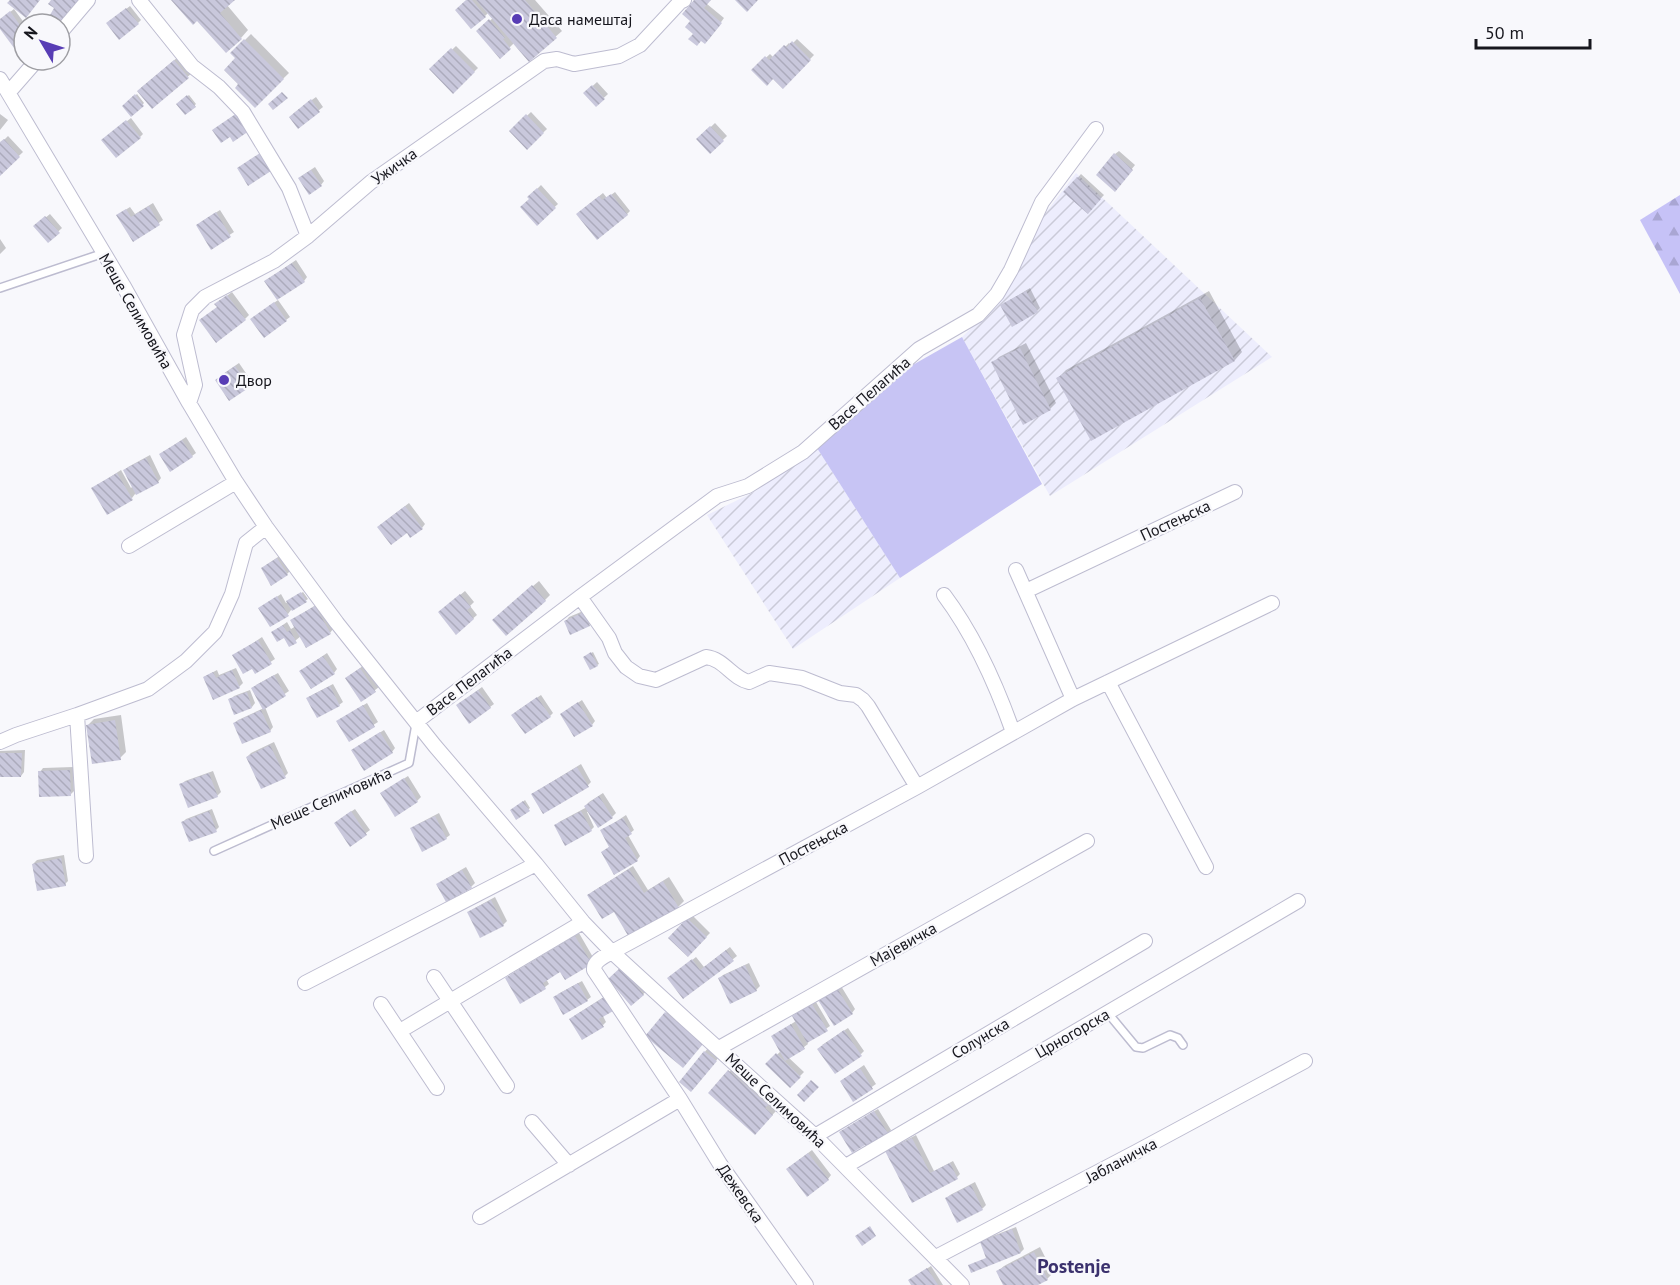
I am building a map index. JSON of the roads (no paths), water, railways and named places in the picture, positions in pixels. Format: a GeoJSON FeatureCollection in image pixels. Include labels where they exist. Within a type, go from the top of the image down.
{"type":"FeatureCollection","features":[{"type":"Feature","properties":{"kind":"street"},"geometry":{"type":"LineString","coordinates":[[72,19],[88,0]]}},
{"type":"Feature","properties":{"kind":"street"},"geometry":{"type":"LineString","coordinates":[[139,0],[192,66],[219,87],[243,112],[289,188],[308,236]]}},
{"type":"Feature","properties":{"kind":"street","name":"Ужичка"},"geometry":{"type":"LineString","coordinates":[[189,403],[195,386],[184,335],[192,310],[205,297],[274,261],[308,236],[371,182],[544,61],[557,59],[574,64],[619,56],[640,45],[684,0]]}},
{"type":"Feature","properties":{"kind":"street"},"geometry":{"type":"LineString","coordinates":[[9,92],[26,72]]}},
{"type":"Feature","properties":{"kind":"street","name":"Меше Селимовића"},"geometry":{"type":"LineString","coordinates":[[0,79],[104,253],[236,483],[337,623],[435,746],[583,922],[612,952],[815,1136],[962,1285]]}},
{"type":"Feature","properties":{"kind":"street","name":"Васе Пелагића"},"geometry":{"type":"LineString","coordinates":[[416,722],[717,496],[748,486],[803,452],[919,349],[978,315],[997,294],[1011,270],[1042,202],[1096,129]]}},
{"type":"Feature","properties":{"kind":"street"},"geometry":{"type":"LineString","coordinates":[[129,546],[236,483]]}},
{"type":"Feature","properties":{"kind":"street","name":"Постењска"},"geometry":{"type":"LineString","coordinates":[[1026,591],[1235,492]]}},
{"type":"Feature","properties":{"kind":"street"},"geometry":{"type":"LineString","coordinates":[[0,742],[148,688],[186,661],[215,632],[232,594],[246,543],[266,527]]}},
{"type":"Feature","properties":{"kind":"street"},"geometry":{"type":"LineString","coordinates":[[1016,570],[1073,699]]}},
{"type":"Feature","properties":{"kind":"street"},"geometry":{"type":"LineString","coordinates":[[944,595],[959,615],[990,674],[1013,732]]}},
{"type":"Feature","properties":{"kind":"street"},"geometry":{"type":"LineString","coordinates":[[580,597],[609,638],[615,653],[626,667],[639,676],[656,680],[706,657],[714,658],[741,680],[749,682],[769,673],[802,678],[840,693],[856,695],[868,706],[916,787]]}},
{"type":"Feature","properties":{"kind":"street","name":"Постењска"},"geometry":{"type":"LineString","coordinates":[[612,952],[1073,699],[1272,603]]}},
{"type":"Feature","properties":{"kind":"street"},"geometry":{"type":"LineString","coordinates":[[1108,682],[1206,867]]}},
{"type":"Feature","properties":{"kind":"street"},"geometry":{"type":"LineString","coordinates":[[77,715],[86,856]]}},
{"type":"Feature","properties":{"kind":"street","name":"Мајевичка"},"geometry":{"type":"LineString","coordinates":[[719,1048],[1087,841]]}},
{"type":"Feature","properties":{"kind":"street"},"geometry":{"type":"LineString","coordinates":[[304,983],[536,864]]}},
{"type":"Feature","properties":{"kind":"street","name":"Црногорска"},"geometry":{"type":"LineString","coordinates":[[846,1166],[1298,901]]}},
{"type":"Feature","properties":{"kind":"street"},"geometry":{"type":"LineString","coordinates":[[400,1031],[583,922]]}},
{"type":"Feature","properties":{"kind":"street","name":"Солунска"},"geometry":{"type":"LineString","coordinates":[[815,1136],[1145,941]]}},
{"type":"Feature","properties":{"kind":"street","name":"Дежевска"},"geometry":{"type":"LineString","coordinates":[[612,952],[595,963],[594,970],[680,1099],[720,1164],[806,1285]]}},
{"type":"Feature","properties":{"kind":"street"},"geometry":{"type":"LineString","coordinates":[[434,977],[507,1086]]}},
{"type":"Feature","properties":{"kind":"street"},"geometry":{"type":"LineString","coordinates":[[381,1004],[437,1088]]}},
{"type":"Feature","properties":{"kind":"street","name":"Јабланичка"},"geometry":{"type":"LineString","coordinates":[[936,1257],[1305,1061]]}},
{"type":"Feature","properties":{"kind":"street"},"geometry":{"type":"LineString","coordinates":[[480,1217],[680,1099]]}},
{"type":"Feature","properties":{"kind":"street"},"geometry":{"type":"LineString","coordinates":[[532,1122],[569,1165]]}},
{"type":"Feature","properties":{"kind":"lane"},"geometry":{"type":"LineString","coordinates":[[0,288],[104,253]]}},
{"type":"Feature","properties":{"kind":"lane","name":"Меше Селимовића"},"geometry":{"type":"LineString","coordinates":[[214,851],[409,764],[416,722]]}},
{"type":"Feature","properties":{"kind":"lane"},"geometry":{"type":"LineString","coordinates":[[1107,1012],[1136,1047],[1143,1048],[1170,1035],[1178,1038],[1183,1045]]}},
{"type":"Feature","properties":{"kind":"place","name":"Даса намештај"},"geometry":{"type":"Point","coordinates":[517,19]}},
{"type":"Feature","properties":{"kind":"place","name":"Двор"},"geometry":{"type":"Point","coordinates":[224,380]}},
{"type":"Feature","properties":{"kind":"district","name":"Postenje"},"geometry":{"type":"Point","coordinates":[1074,1266]}}]}
